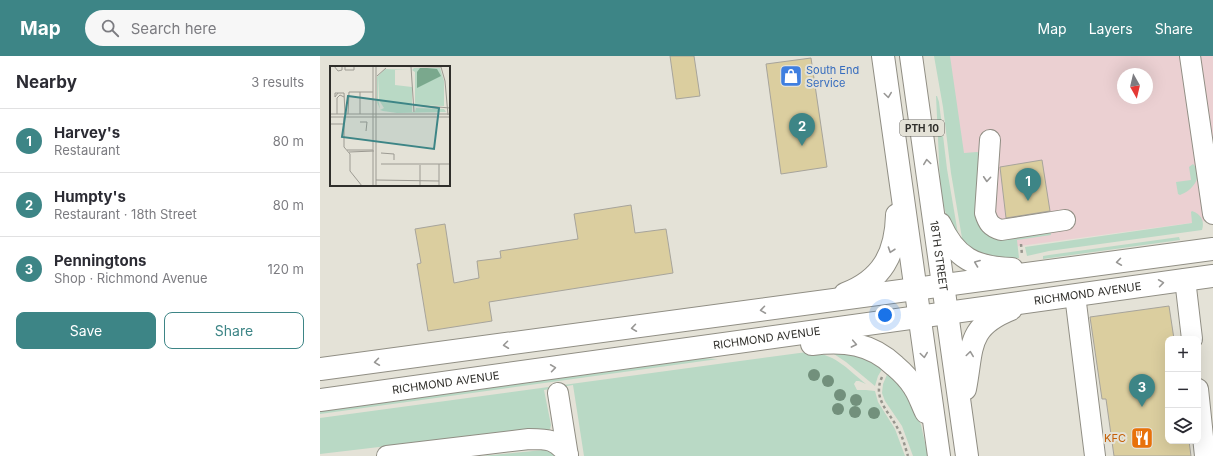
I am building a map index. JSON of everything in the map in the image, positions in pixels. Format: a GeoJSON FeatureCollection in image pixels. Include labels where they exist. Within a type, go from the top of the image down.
{"type":"FeatureCollection","features":[{"type":"Feature","properties":{"kind":"main road","name":"PTH 10"},"geometry":{"type":"LineString","coordinates":[[883,56],[938,451]]}},
{"type":"Feature","properties":{"kind":"main road","name":"18TH STREET"},"geometry":{"type":"LineString","coordinates":[[911,56],[967,456]]}},
{"type":"Feature","properties":{"kind":"main road"},"geometry":{"type":"LineString","coordinates":[[802,305],[840,295],[860,287],[880,272],[891,250],[895,235],[896,156]]}},
{"type":"Feature","properties":{"kind":"main road"},"geometry":{"type":"LineString","coordinates":[[932,201],[937,217],[948,240],[955,249],[969,259],[985,266],[1007,269],[1071,269]]}},
{"type":"Feature","properties":{"kind":"main road"},"geometry":{"type":"LineString","coordinates":[[320,369],[1213,249]]}},
{"type":"Feature","properties":{"kind":"main road","name":"RICHMOND AVENUE"},"geometry":{"type":"LineString","coordinates":[[320,400],[1213,276]]}},
{"type":"Feature","properties":{"kind":"main road"},"geometry":{"type":"LineString","coordinates":[[962,420],[963,396],[971,350],[977,333],[986,322],[993,317],[1016,307],[1039,300]]}},
{"type":"Feature","properties":{"kind":"main road"},"geometry":{"type":"LineString","coordinates":[[676,350],[705,350],[735,354],[838,342],[868,348],[890,361],[909,379],[915,388],[926,412],[938,451]]}},
{"type":"Feature","properties":{"kind":"lane"},"geometry":{"type":"LineString","coordinates":[[1190,56],[1210,176],[1213,214]]}},
{"type":"Feature","properties":{"kind":"lane"},"geometry":{"type":"LineString","coordinates":[[990,140],[985,213],[987,221],[993,227],[1001,230],[1065,220]]}},
{"type":"Feature","properties":{"kind":"lane"},"geometry":{"type":"LineString","coordinates":[[1185,280],[1192,336]]}},
{"type":"Feature","properties":{"kind":"lane"},"geometry":{"type":"LineString","coordinates":[[1075,295],[1095,456]]}},
{"type":"Feature","properties":{"kind":"lane"},"geometry":{"type":"LineString","coordinates":[[558,392],[568,456]]}},
{"type":"Feature","properties":{"kind":"lane"},"geometry":{"type":"LineString","coordinates":[[1200,408],[1205,456]]}},
{"type":"Feature","properties":{"kind":"lane"},"geometry":{"type":"LineString","coordinates":[[387,456],[529,439],[545,439],[559,445],[568,456]]}},
{"type":"Feature","properties":{"kind":"path"},"geometry":{"type":"LineString","coordinates":[[883,375],[878,388],[879,396],[899,430],[908,456]]}},
{"type":"Feature","properties":{"kind":"shaded area"},"geometry":{"type":"Polygon","coordinates":[[[943,56],[1213,56],[1213,220],[990,250],[967,233],[943,56]]]}},
{"type":"Feature","properties":{"kind":"green space"},"geometry":{"type":"Polygon","coordinates":[[[934,56],[950,56],[964,153],[980,153],[981,219],[1050,228],[1051,235],[1017,240],[1019,258],[987,256],[972,249],[962,238],[934,56]]]}},
{"type":"Feature","properties":{"kind":"green space"},"geometry":{"type":"Polygon","coordinates":[[[936,96],[939,102],[947,169],[958,234],[947,218],[942,199],[936,96]]]}},
{"type":"Feature","properties":{"kind":"green space"},"geometry":{"type":"Polygon","coordinates":[[[1193,164],[1198,173],[1196,182],[1193,187],[1180,195],[1178,194],[1176,182],[1191,180],[1189,167],[1193,164]]]}},
{"type":"Feature","properties":{"kind":"green space"},"geometry":{"type":"Polygon","coordinates":[[[1192,211],[1202,218],[1202,230],[1049,251],[1027,256],[1025,247],[1192,223],[1192,211]]]}},
{"type":"Feature","properties":{"kind":"green space"},"geometry":{"type":"Polygon","coordinates":[[[1179,237],[1180,240],[1043,259],[1043,256],[1049,255],[1179,237]]]}},
{"type":"Feature","properties":{"kind":"green space"},"geometry":{"type":"Polygon","coordinates":[[[831,346],[884,366],[878,376],[875,386],[846,362],[831,352],[831,346]]]}},
{"type":"Feature","properties":{"kind":"green space"},"geometry":{"type":"Polygon","coordinates":[[[807,352],[825,355],[840,362],[866,384],[856,381],[854,384],[857,390],[875,391],[878,402],[895,429],[905,456],[584,456],[573,385],[544,390],[551,425],[550,429],[547,431],[472,436],[320,454],[320,418],[807,352]]]}},
{"type":"Feature","properties":{"kind":"green space"},"geometry":{"type":"Polygon","coordinates":[[[700,358],[718,359],[320,414],[320,409],[700,358]]]}},
{"type":"Feature","properties":{"kind":"green space"},"geometry":{"type":"Polygon","coordinates":[[[889,370],[912,402],[921,425],[928,456],[913,456],[902,426],[885,401],[882,393],[883,384],[889,370]]]}},
{"type":"Feature","properties":{"kind":"green space"},"geometry":{"type":"Polygon","coordinates":[[[543,450],[549,451],[556,456],[482,456],[543,450]]]}},
{"type":"Feature","properties":{"kind":"building"},"geometry":{"type":"Polygon","coordinates":[[[670,56],[694,56],[700,96],[676,99],[670,56]]]}},
{"type":"Feature","properties":{"kind":"building"},"geometry":{"type":"Polygon","coordinates":[[[811,58],[827,167],[781,174],[766,64],[811,58]]]}},
{"type":"Feature","properties":{"kind":"building"},"geometry":{"type":"Polygon","coordinates":[[[1042,160],[1050,211],[1006,218],[1000,167],[1042,160]]]}},
{"type":"Feature","properties":{"kind":"building"},"geometry":{"type":"Polygon","coordinates":[[[631,205],[635,233],[666,229],[673,273],[489,302],[492,321],[428,331],[417,264],[421,263],[415,229],[445,224],[454,283],[479,278],[477,261],[501,258],[500,251],[578,239],[574,214],[631,205]]]}},
{"type":"Feature","properties":{"kind":"building"},"geometry":{"type":"Polygon","coordinates":[[[1169,306],[1174,336],[1165,336],[1165,444],[1189,444],[1191,456],[1114,456],[1106,399],[1102,399],[1090,317],[1169,306]]]}},
{"type":"Feature","properties":{"kind":"place","name":"South End Service"},"geometry":{"type":"Point","coordinates":[791,76]}},
{"type":"Feature","properties":{"kind":"place","name":"Humpty's"},"geometry":{"type":"Point","coordinates":[802,146]}},
{"type":"Feature","properties":{"kind":"place","name":"Harvey's"},"geometry":{"type":"Point","coordinates":[1028,201]}},
{"type":"Feature","properties":{"kind":"place","name":"Penningtons"},"geometry":{"type":"Point","coordinates":[1142,407]}},
{"type":"Feature","properties":{"kind":"place","name":"KFC"},"geometry":{"type":"Point","coordinates":[1142,438]}}]}
